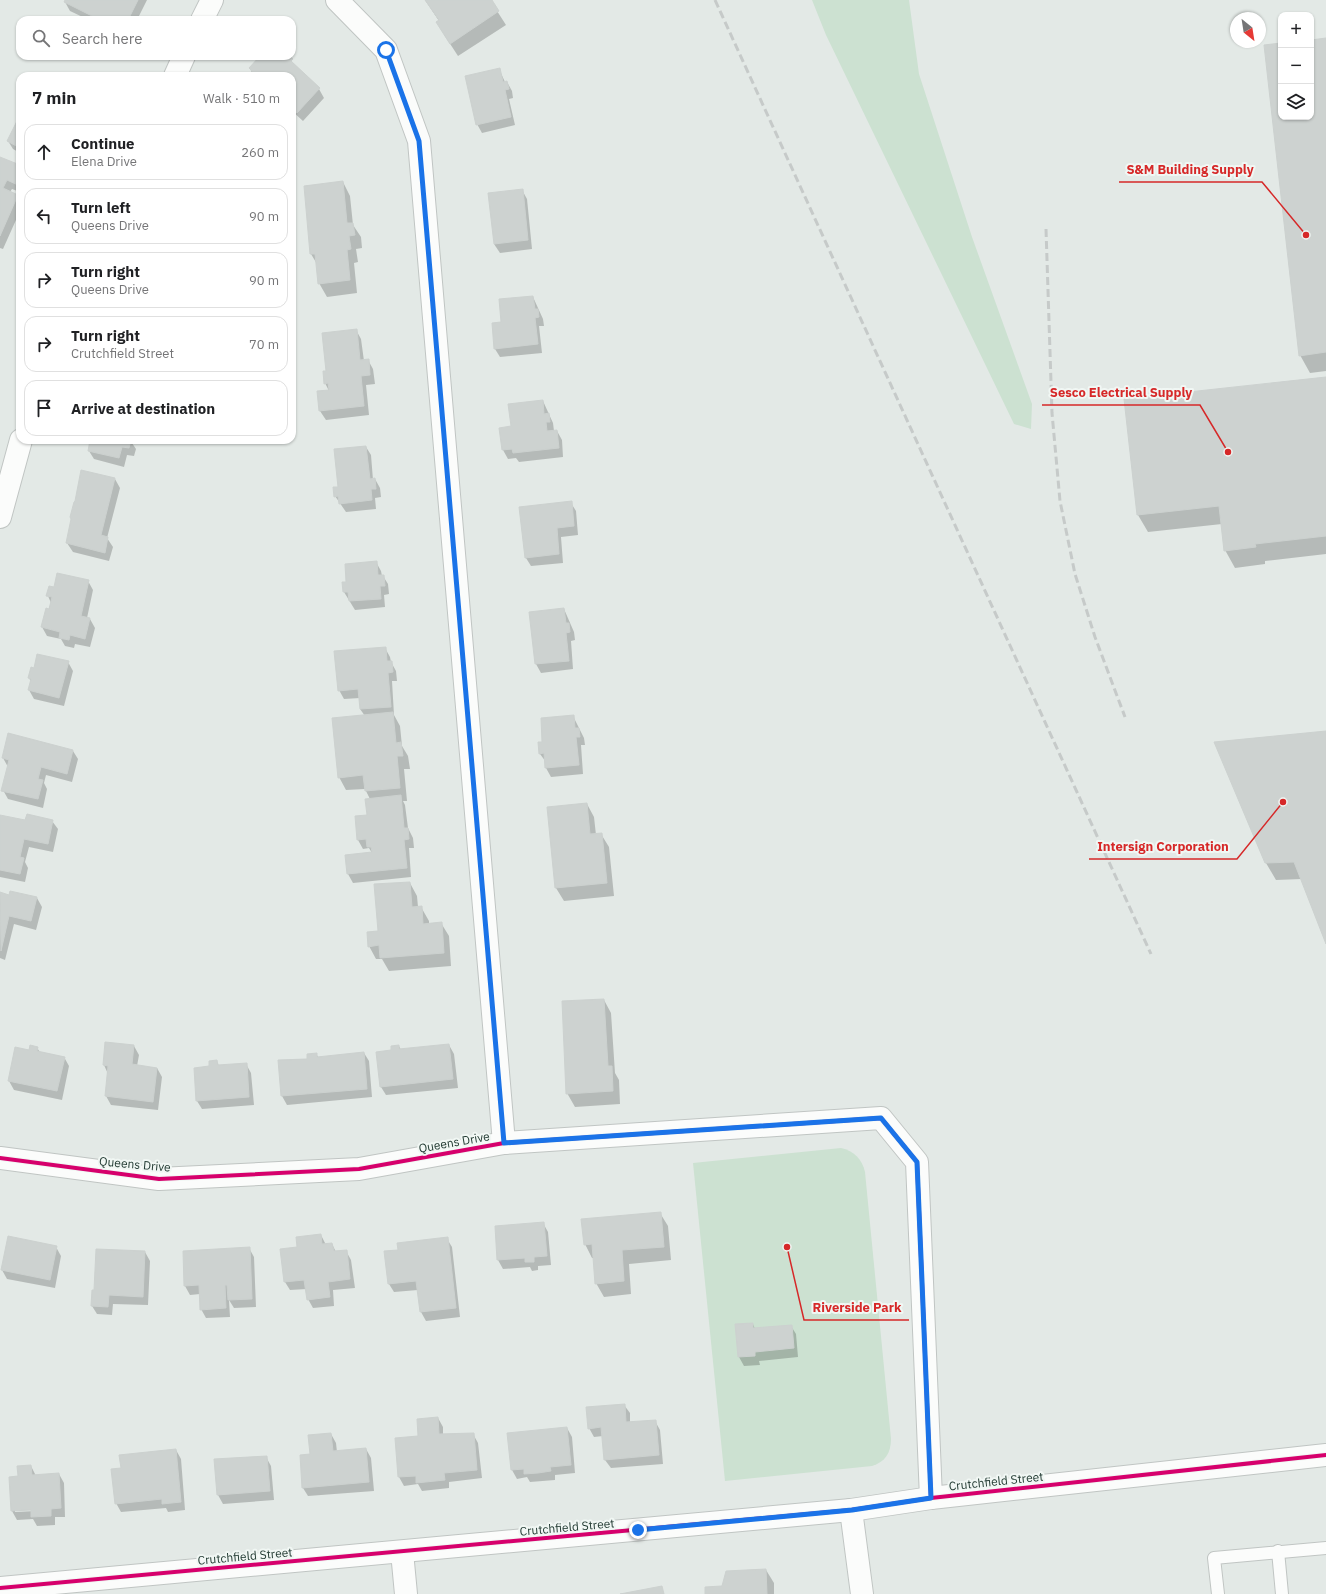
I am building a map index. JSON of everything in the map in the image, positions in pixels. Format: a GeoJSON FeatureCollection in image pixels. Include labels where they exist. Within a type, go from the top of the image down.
{"type":"FeatureCollection","features":[{"type":"Feature","properties":{"kind":"street"},"geometry":{"type":"LineString","coordinates":[[204,16],[212,0]]}},
{"type":"Feature","properties":{"kind":"street"},"geometry":{"type":"LineString","coordinates":[[337,0],[386,50],[419,141],[504,1143]]}},
{"type":"Feature","properties":{"kind":"street"},"geometry":{"type":"LineString","coordinates":[[177,72],[182,60]]}},
{"type":"Feature","properties":{"kind":"street"},"geometry":{"type":"LineString","coordinates":[[0,517],[20,444]]}},
{"type":"Feature","properties":{"kind":"street","name":"Queens Drive"},"geometry":{"type":"LineString","coordinates":[[0,1158],[159,1179],[359,1169],[504,1143],[881,1118],[917,1162],[931,1498]]}},
{"type":"Feature","properties":{"kind":"street","name":"Crutchfield Street"},"geometry":{"type":"LineString","coordinates":[[0,1588],[852,1510],[931,1498],[1326,1455]]}},
{"type":"Feature","properties":{"kind":"street"},"geometry":{"type":"LineString","coordinates":[[852,1510],[862,1594]]}},
{"type":"Feature","properties":{"kind":"street"},"geometry":{"type":"LineString","coordinates":[[402,1552],[406,1594]]}},
{"type":"Feature","properties":{"kind":"lane"},"geometry":{"type":"LineString","coordinates":[[1218,1594],[1214,1558],[1278,1551],[1326,1548]]}},
{"type":"Feature","properties":{"kind":"lane"},"geometry":{"type":"LineString","coordinates":[[1278,1551],[1282,1594]]}},
{"type":"Feature","properties":{"kind":"green space"},"geometry":{"type":"Polygon","coordinates":[[[812,0],[909,0],[919,74],[972,237],[1032,404],[1031,429],[1014,424],[826,35],[812,0]]]}},
{"type":"Feature","properties":{"kind":"green space"},"geometry":{"type":"Polygon","coordinates":[[[841,1148],[854,1153],[860,1159],[865,1172],[891,1439],[890,1449],[884,1459],[872,1466],[725,1481],[693,1163],[841,1148]]]}},
{"type":"Feature","properties":{"kind":"building"},"geometry":{"type":"Polygon","coordinates":[[[65,0],[138,0],[130,16],[92,16],[64,2],[65,0]]]}},
{"type":"Feature","properties":{"kind":"building"},"geometry":{"type":"Polygon","coordinates":[[[425,0],[492,0],[499,11],[450,44],[436,22],[439,20],[425,0]]]}},
{"type":"Feature","properties":{"kind":"building"},"geometry":{"type":"Polygon","coordinates":[[[1326,38],[1326,352],[1299,356],[1264,48],[1266,48],[1266,45],[1278,43],[1278,120],[1314,120],[1314,40],[1326,38]]]}},
{"type":"Feature","properties":{"kind":"building"},"geometry":{"type":"Polygon","coordinates":[[[256,60],[292,60],[291,61],[320,88],[297,113],[296,72],[253,72],[249,68],[256,60]]]}},
{"type":"Feature","properties":{"kind":"building"},"geometry":{"type":"Polygon","coordinates":[[[500,68],[503,82],[507,81],[509,89],[505,90],[511,117],[476,125],[465,76],[500,68]]]}},
{"type":"Feature","properties":{"kind":"building"},"geometry":{"type":"Polygon","coordinates":[[[16,123],[16,146],[7,141],[16,123]]]}},
{"type":"Feature","properties":{"kind":"building"},"geometry":{"type":"Polygon","coordinates":[[[0,157],[16,163],[16,184],[7,180],[3,188],[16,194],[16,200],[0,236],[0,157]]]}},
{"type":"Feature","properties":{"kind":"building"},"geometry":{"type":"Polygon","coordinates":[[[343,181],[347,223],[353,223],[355,235],[349,236],[351,249],[347,250],[350,280],[318,284],[315,254],[310,254],[304,186],[343,181]]]}},
{"type":"Feature","properties":{"kind":"building"},"geometry":{"type":"Polygon","coordinates":[[[523,189],[528,240],[494,244],[488,193],[523,189]]]}},
{"type":"Feature","properties":{"kind":"building"},"geometry":{"type":"Polygon","coordinates":[[[533,296],[535,309],[538,309],[539,317],[535,318],[538,344],[494,349],[492,323],[501,322],[499,299],[533,296]]]}},
{"type":"Feature","properties":{"kind":"building"},"geometry":{"type":"Polygon","coordinates":[[[357,329],[360,360],[369,359],[370,375],[361,376],[364,406],[319,411],[317,391],[329,390],[328,383],[324,384],[323,371],[326,371],[322,333],[357,329]]]}},
{"type":"Feature","properties":{"kind":"building"},"geometry":{"type":"Polygon","coordinates":[[[1326,377],[1326,536],[1255,544],[1256,547],[1224,551],[1219,506],[1137,515],[1124,399],[1326,377]]]}},
{"type":"Feature","properties":{"kind":"building"},"geometry":{"type":"Polygon","coordinates":[[[543,400],[544,414],[549,413],[550,422],[546,422],[547,431],[557,430],[559,448],[513,453],[512,449],[502,450],[499,428],[511,426],[508,404],[543,400]]]}},
{"type":"Feature","properties":{"kind":"building"},"geometry":{"type":"Polygon","coordinates":[[[89,444],[130,444],[129,448],[122,447],[119,458],[88,451],[89,444]]]}},
{"type":"Feature","properties":{"kind":"building"},"geometry":{"type":"Polygon","coordinates":[[[366,446],[370,479],[375,478],[376,489],[371,489],[372,500],[339,504],[338,496],[334,497],[333,487],[338,487],[334,449],[366,446]]]}},
{"type":"Feature","properties":{"kind":"building"},"geometry":{"type":"Polygon","coordinates":[[[81,470],[115,478],[101,535],[108,537],[105,553],[66,543],[71,519],[70,517],[75,501],[81,470]]]}},
{"type":"Feature","properties":{"kind":"building"},"geometry":{"type":"Polygon","coordinates":[[[572,501],[574,526],[557,528],[559,554],[525,558],[519,507],[572,501]]]}},
{"type":"Feature","properties":{"kind":"building"},"geometry":{"type":"Polygon","coordinates":[[[377,561],[378,575],[384,575],[385,586],[380,586],[381,599],[349,601],[348,592],[343,592],[342,582],[346,582],[345,564],[377,561]]]}},
{"type":"Feature","properties":{"kind":"building"},"geometry":{"type":"Polygon","coordinates":[[[57,573],[89,580],[81,616],[90,618],[85,639],[70,635],[69,640],[59,638],[60,632],[41,627],[46,608],[49,609],[52,597],[46,596],[49,586],[54,587],[57,573]]]}},
{"type":"Feature","properties":{"kind":"building"},"geometry":{"type":"Polygon","coordinates":[[[564,608],[566,623],[569,623],[570,632],[566,633],[569,661],[535,664],[529,612],[564,608]]]}},
{"type":"Feature","properties":{"kind":"building"},"geometry":{"type":"Polygon","coordinates":[[[386,647],[387,661],[392,661],[393,672],[388,673],[391,707],[360,709],[358,689],[338,691],[334,651],[386,647]]]}},
{"type":"Feature","properties":{"kind":"building"},"geometry":{"type":"Polygon","coordinates":[[[37,654],[69,661],[59,698],[28,690],[31,679],[28,678],[31,667],[34,668],[37,654]]]}},
{"type":"Feature","properties":{"kind":"building"},"geometry":{"type":"Polygon","coordinates":[[[393,712],[396,743],[401,742],[403,756],[397,756],[400,788],[365,791],[363,775],[338,778],[332,718],[393,712]]]}},
{"type":"Feature","properties":{"kind":"building"},"geometry":{"type":"Polygon","coordinates":[[[574,715],[575,728],[579,728],[580,737],[576,737],[579,765],[545,768],[544,753],[539,754],[538,742],[542,742],[541,718],[574,715]]]}},
{"type":"Feature","properties":{"kind":"building"},"geometry":{"type":"Polygon","coordinates":[[[1326,731],[1326,944],[1294,862],[1265,863],[1214,742],[1326,731]]]}},
{"type":"Feature","properties":{"kind":"building"},"geometry":{"type":"Polygon","coordinates":[[[8,733],[73,750],[67,774],[41,767],[38,779],[43,780],[38,799],[1,791],[9,760],[2,758],[8,733]]]}},
{"type":"Feature","properties":{"kind":"building"},"geometry":{"type":"Polygon","coordinates":[[[401,795],[404,828],[408,828],[409,839],[404,840],[407,868],[347,874],[345,855],[372,852],[371,847],[367,847],[366,839],[357,840],[355,816],[367,815],[365,799],[401,795]]]}},
{"type":"Feature","properties":{"kind":"building"},"geometry":{"type":"Polygon","coordinates":[[[587,803],[590,834],[602,833],[607,883],[555,888],[547,807],[587,803]]]}},
{"type":"Feature","properties":{"kind":"building"},"geometry":{"type":"Polygon","coordinates":[[[27,814],[53,820],[48,844],[24,839],[20,857],[24,858],[20,874],[0,870],[0,815],[25,820],[27,814]]]}},
{"type":"Feature","properties":{"kind":"building"},"geometry":{"type":"Polygon","coordinates":[[[410,882],[412,907],[422,906],[423,924],[442,922],[444,953],[380,958],[379,945],[368,947],[367,932],[378,931],[374,884],[410,882]]]}},
{"type":"Feature","properties":{"kind":"building"},"geometry":{"type":"Polygon","coordinates":[[[10,891],[37,897],[31,921],[9,916],[1,951],[0,892],[9,895],[10,891]]]}},
{"type":"Feature","properties":{"kind":"building"},"geometry":{"type":"Polygon","coordinates":[[[604,999],[608,1066],[612,1066],[613,1091],[566,1094],[562,1001],[604,999]]]}},
{"type":"Feature","properties":{"kind":"building"},"geometry":{"type":"Polygon","coordinates":[[[105,1042],[134,1045],[132,1064],[157,1068],[153,1102],[105,1096],[108,1066],[103,1065],[105,1042]]]}},
{"type":"Feature","properties":{"kind":"building"},"geometry":{"type":"Polygon","coordinates":[[[449,1044],[453,1079],[380,1087],[376,1052],[391,1050],[391,1046],[399,1045],[399,1049],[449,1044]]]}},
{"type":"Feature","properties":{"kind":"building"},"geometry":{"type":"Polygon","coordinates":[[[30,1045],[38,1047],[37,1051],[65,1057],[57,1091],[8,1081],[15,1047],[29,1050],[30,1045]]]}},
{"type":"Feature","properties":{"kind":"building"},"geometry":{"type":"Polygon","coordinates":[[[364,1052],[367,1089],[281,1096],[278,1060],[307,1059],[307,1054],[317,1053],[317,1057],[364,1052]]]}},
{"type":"Feature","properties":{"kind":"building"},"geometry":{"type":"Polygon","coordinates":[[[217,1060],[218,1065],[247,1063],[249,1097],[196,1101],[194,1068],[209,1066],[209,1061],[217,1060]]]}},
{"type":"Feature","properties":{"kind":"building"},"geometry":{"type":"Polygon","coordinates":[[[661,1212],[664,1247],[622,1250],[624,1281],[595,1284],[592,1244],[584,1245],[581,1219],[661,1212]]]}},
{"type":"Feature","properties":{"kind":"building"},"geometry":{"type":"Polygon","coordinates":[[[544,1222],[547,1256],[534,1257],[534,1262],[525,1262],[525,1258],[497,1260],[495,1226],[544,1222]]]}},
{"type":"Feature","properties":{"kind":"building"},"geometry":{"type":"Polygon","coordinates":[[[321,1234],[322,1244],[332,1243],[334,1251],[347,1250],[350,1279],[328,1282],[330,1297],[307,1300],[304,1280],[284,1282],[280,1249],[297,1247],[296,1237],[321,1234]]]}},
{"type":"Feature","properties":{"kind":"building"},"geometry":{"type":"Polygon","coordinates":[[[8,1236],[57,1246],[50,1280],[1,1270],[8,1236]]]}},
{"type":"Feature","properties":{"kind":"building"},"geometry":{"type":"Polygon","coordinates":[[[448,1237],[456,1308],[420,1312],[416,1281],[388,1284],[384,1251],[398,1250],[397,1243],[448,1237]]]}},
{"type":"Feature","properties":{"kind":"building"},"geometry":{"type":"Polygon","coordinates":[[[250,1247],[252,1299],[228,1300],[227,1285],[225,1285],[226,1308],[200,1310],[199,1285],[184,1286],[183,1251],[250,1247]]]}},
{"type":"Feature","properties":{"kind":"building"},"geometry":{"type":"Polygon","coordinates":[[[96,1249],[145,1251],[143,1297],[109,1295],[108,1307],[91,1306],[92,1290],[94,1290],[96,1249]]]}},
{"type":"Feature","properties":{"kind":"building"},"geometry":{"type":"Polygon","coordinates":[[[753,1323],[753,1328],[792,1325],[794,1348],[755,1352],[755,1356],[738,1357],[735,1324],[753,1323]]]}},
{"type":"Feature","properties":{"kind":"building"},"geometry":{"type":"Polygon","coordinates":[[[625,1404],[626,1422],[656,1420],[659,1455],[604,1460],[601,1427],[588,1429],[586,1407],[625,1404]]]}},
{"type":"Feature","properties":{"kind":"building"},"geometry":{"type":"Polygon","coordinates":[[[438,1417],[439,1434],[474,1433],[477,1470],[444,1473],[445,1480],[416,1483],[416,1476],[398,1477],[395,1438],[418,1436],[417,1419],[438,1417]]]}},
{"type":"Feature","properties":{"kind":"building"},"geometry":{"type":"Polygon","coordinates":[[[567,1427],[571,1465],[550,1467],[551,1471],[538,1473],[524,1474],[524,1469],[511,1470],[507,1433],[567,1427]]]}},
{"type":"Feature","properties":{"kind":"building"},"geometry":{"type":"Polygon","coordinates":[[[331,1433],[333,1451],[366,1448],[369,1482],[302,1488],[300,1455],[310,1454],[308,1435],[331,1433]]]}},
{"type":"Feature","properties":{"kind":"building"},"geometry":{"type":"Polygon","coordinates":[[[176,1449],[181,1502],[162,1504],[162,1499],[115,1504],[111,1469],[121,1468],[119,1455],[176,1449]]]}},
{"type":"Feature","properties":{"kind":"building"},"geometry":{"type":"Polygon","coordinates":[[[267,1456],[270,1491],[217,1495],[214,1459],[267,1456]]]}},
{"type":"Feature","properties":{"kind":"building"},"geometry":{"type":"Polygon","coordinates":[[[31,1465],[32,1475],[59,1473],[61,1508],[51,1509],[51,1516],[31,1517],[31,1510],[11,1511],[9,1477],[18,1476],[17,1466],[31,1465]]]}},
{"type":"Feature","properties":{"kind":"building"},"geometry":{"type":"Polygon","coordinates":[[[766,1569],[767,1594],[705,1594],[705,1587],[722,1586],[726,1571],[766,1569]]]}},
{"type":"Feature","properties":{"kind":"building"},"geometry":{"type":"Polygon","coordinates":[[[662,1586],[664,1594],[620,1594],[662,1586]]]}},
{"type":"Feature","properties":{"kind":"railway"},"geometry":{"type":"LineString","coordinates":[[715,0],[1151,954]]}},
{"type":"Feature","properties":{"kind":"railway"},"geometry":{"type":"LineString","coordinates":[[1046,229],[1052,413],[1060,501],[1075,574],[1095,637],[1125,717]]}},
{"type":"Feature","properties":{"kind":"cycle path"},"geometry":{"type":"LineString","coordinates":[[0,1158],[159,1179],[359,1169],[504,1143],[881,1118],[917,1162],[931,1498]]}},
{"type":"Feature","properties":{"kind":"cycle path"},"geometry":{"type":"LineString","coordinates":[[0,1588],[851,1510],[931,1498],[1326,1455]]}},
{"type":"Feature","properties":{"kind":"place","name":"S&M Building Supply"},"geometry":{"type":"Point","coordinates":[1306,235]}},
{"type":"Feature","properties":{"kind":"place","name":"Sesco Electrical Supply"},"geometry":{"type":"Point","coordinates":[1228,452]}},
{"type":"Feature","properties":{"kind":"place","name":"Intersign Corporation"},"geometry":{"type":"Point","coordinates":[1283,802]}},
{"type":"Feature","properties":{"kind":"place","name":"Riverside Park"},"geometry":{"type":"Point","coordinates":[787,1247]}},
{"type":"Feature","properties":{"kind":"route"},"geometry":{"type":"LineString","coordinates":[[386,50],[419,141],[504,1143],[881,1118],[917,1162],[931,1498],[852,1510],[638,1530]]}}]}
